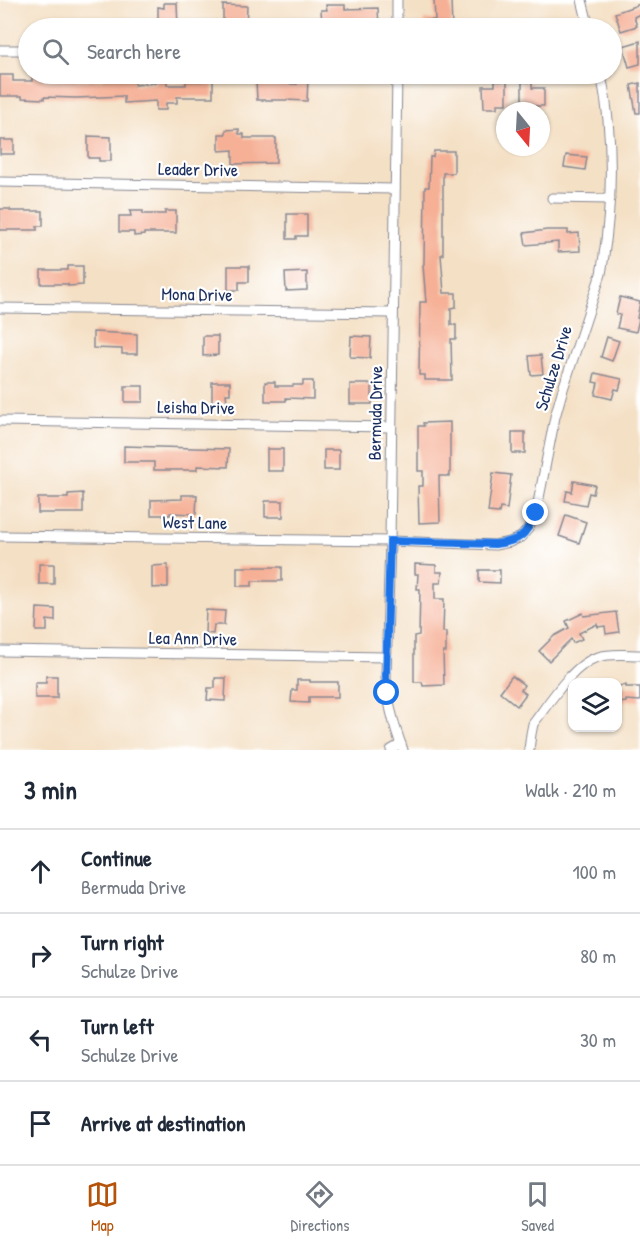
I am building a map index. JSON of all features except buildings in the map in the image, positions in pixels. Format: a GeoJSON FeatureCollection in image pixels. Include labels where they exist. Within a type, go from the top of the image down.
{"type":"FeatureCollection","features":[{"type":"Feature","properties":{"kind":"street"},"geometry":{"type":"LineString","coordinates":[[397,0],[397,18]]}},
{"type":"Feature","properties":{"kind":"street"},"geometry":{"type":"LineString","coordinates":[[582,0],[586,18]]}},
{"type":"Feature","properties":{"kind":"street"},"geometry":{"type":"LineString","coordinates":[[0,50],[18,50]]}},
{"type":"Feature","properties":{"kind":"street","name":"Bermuda Drive"},"geometry":{"type":"LineString","coordinates":[[397,84],[390,541],[386,657],[387,693],[394,728],[402,747]]}},
{"type":"Feature","properties":{"kind":"street","name":"Schulze Drive"},"geometry":{"type":"LineString","coordinates":[[390,541],[510,543],[521,537],[528,529],[536,513],[555,417],[601,274],[607,237],[610,146],[607,108],[602,84]]}},
{"type":"Feature","properties":{"kind":"street","name":"Leader Drive"},"geometry":{"type":"LineString","coordinates":[[0,182],[395,189]]}},
{"type":"Feature","properties":{"kind":"street"},"geometry":{"type":"LineString","coordinates":[[552,198],[610,199]]}},
{"type":"Feature","properties":{"kind":"street","name":"Mona Drive"},"geometry":{"type":"LineString","coordinates":[[0,309],[393,313]]}},
{"type":"Feature","properties":{"kind":"street","name":"Leisha Drive"},"geometry":{"type":"LineString","coordinates":[[0,421],[391,427]]}},
{"type":"Feature","properties":{"kind":"street","name":"West Lane"},"geometry":{"type":"LineString","coordinates":[[0,536],[390,541]]}},
{"type":"Feature","properties":{"kind":"street","name":"Lea Ann Drive"},"geometry":{"type":"LineString","coordinates":[[0,651],[386,657]]}},
{"type":"Feature","properties":{"kind":"street"},"geometry":{"type":"LineString","coordinates":[[529,750],[533,724],[572,674],[583,664],[596,657],[608,655],[640,655]]}},
{"type":"Feature","properties":{"kind":"street"},"geometry":{"type":"LineString","coordinates":[[391,750],[402,747]]}},
{"type":"Feature","properties":{"kind":"route"},"geometry":{"type":"LineString","coordinates":[[387,693],[390,541],[510,543],[521,537],[528,529],[536,513]]}}]}
